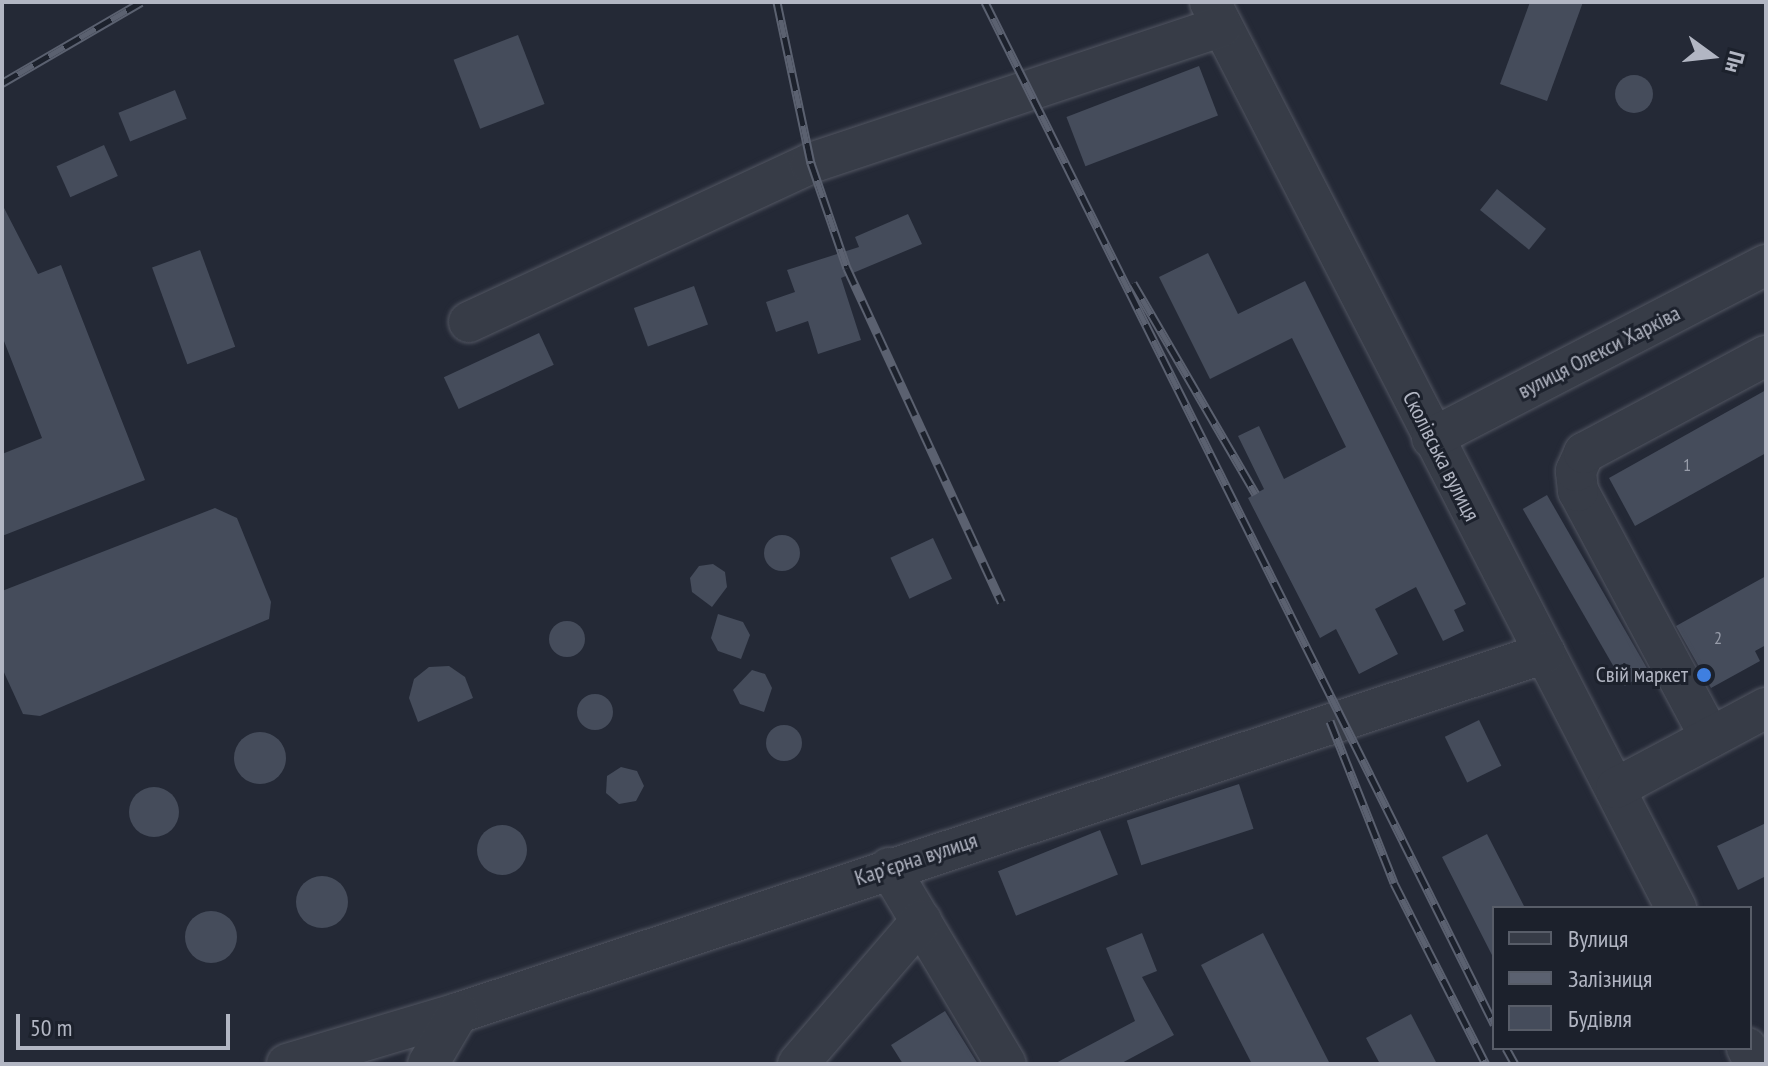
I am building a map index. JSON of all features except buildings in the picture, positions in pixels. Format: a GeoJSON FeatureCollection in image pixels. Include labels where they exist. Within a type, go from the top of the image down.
{"type":"FeatureCollection","features":[{"type":"Feature","properties":{"kind":"street"},"geometry":{"type":"LineString","coordinates":[[469,322],[811,163],[1216,14]]}},
{"type":"Feature","properties":{"kind":"street","name":"Сколівська вулиця"},"geometry":{"type":"LineString","coordinates":[[1216,14],[1675,906]]}},
{"type":"Feature","properties":{"kind":"street","name":"вулиця Олекси Харківа"},"geometry":{"type":"LineString","coordinates":[[1432,438],[1766,265]]}},
{"type":"Feature","properties":{"kind":"street"},"geometry":{"type":"LineString","coordinates":[[1710,737],[1578,491],[1576,471],[1584,453],[1766,356]]}},
{"type":"Feature","properties":{"kind":"street","name":"Карʼєрна вулиця"},"geometry":{"type":"LineString","coordinates":[[287,1064],[335,1059],[458,1013],[889,868],[1545,653]]}},
{"type":"Feature","properties":{"kind":"street"},"geometry":{"type":"LineString","coordinates":[[1616,788],[1766,708]]}},
{"type":"Feature","properties":{"kind":"street"},"geometry":{"type":"LineString","coordinates":[[889,868],[1006,1064]]}},
{"type":"Feature","properties":{"kind":"street"},"geometry":{"type":"LineString","coordinates":[[798,1064],[921,921]]}},
{"type":"Feature","properties":{"kind":"street"},"geometry":{"type":"LineString","coordinates":[[428,1064],[458,1013]]}},
{"type":"Feature","properties":{"kind":"railway"},"geometry":{"type":"LineString","coordinates":[[2,83],[141,2]]}},
{"type":"Feature","properties":{"kind":"railway"},"geometry":{"type":"LineString","coordinates":[[777,2],[811,163],[847,268],[1001,602]]}},
{"type":"Feature","properties":{"kind":"railway"},"geometry":{"type":"LineString","coordinates":[[985,2],[1492,1020]]}},
{"type":"Feature","properties":{"kind":"railway"},"geometry":{"type":"LineString","coordinates":[[1133,283],[1256,494]]}},
{"type":"Feature","properties":{"kind":"railway"},"geometry":{"type":"LineString","coordinates":[[1330,721],[1394,883],[1486,1064]]}},
{"type":"Feature","properties":{"kind":"railway"},"geometry":{"type":"LineString","coordinates":[[1507,1050],[1515,1064]]}},
{"type":"Feature","properties":{"kind":"place","name":"Свій маркет"},"geometry":{"type":"Point","coordinates":[1704,675]}}]}
